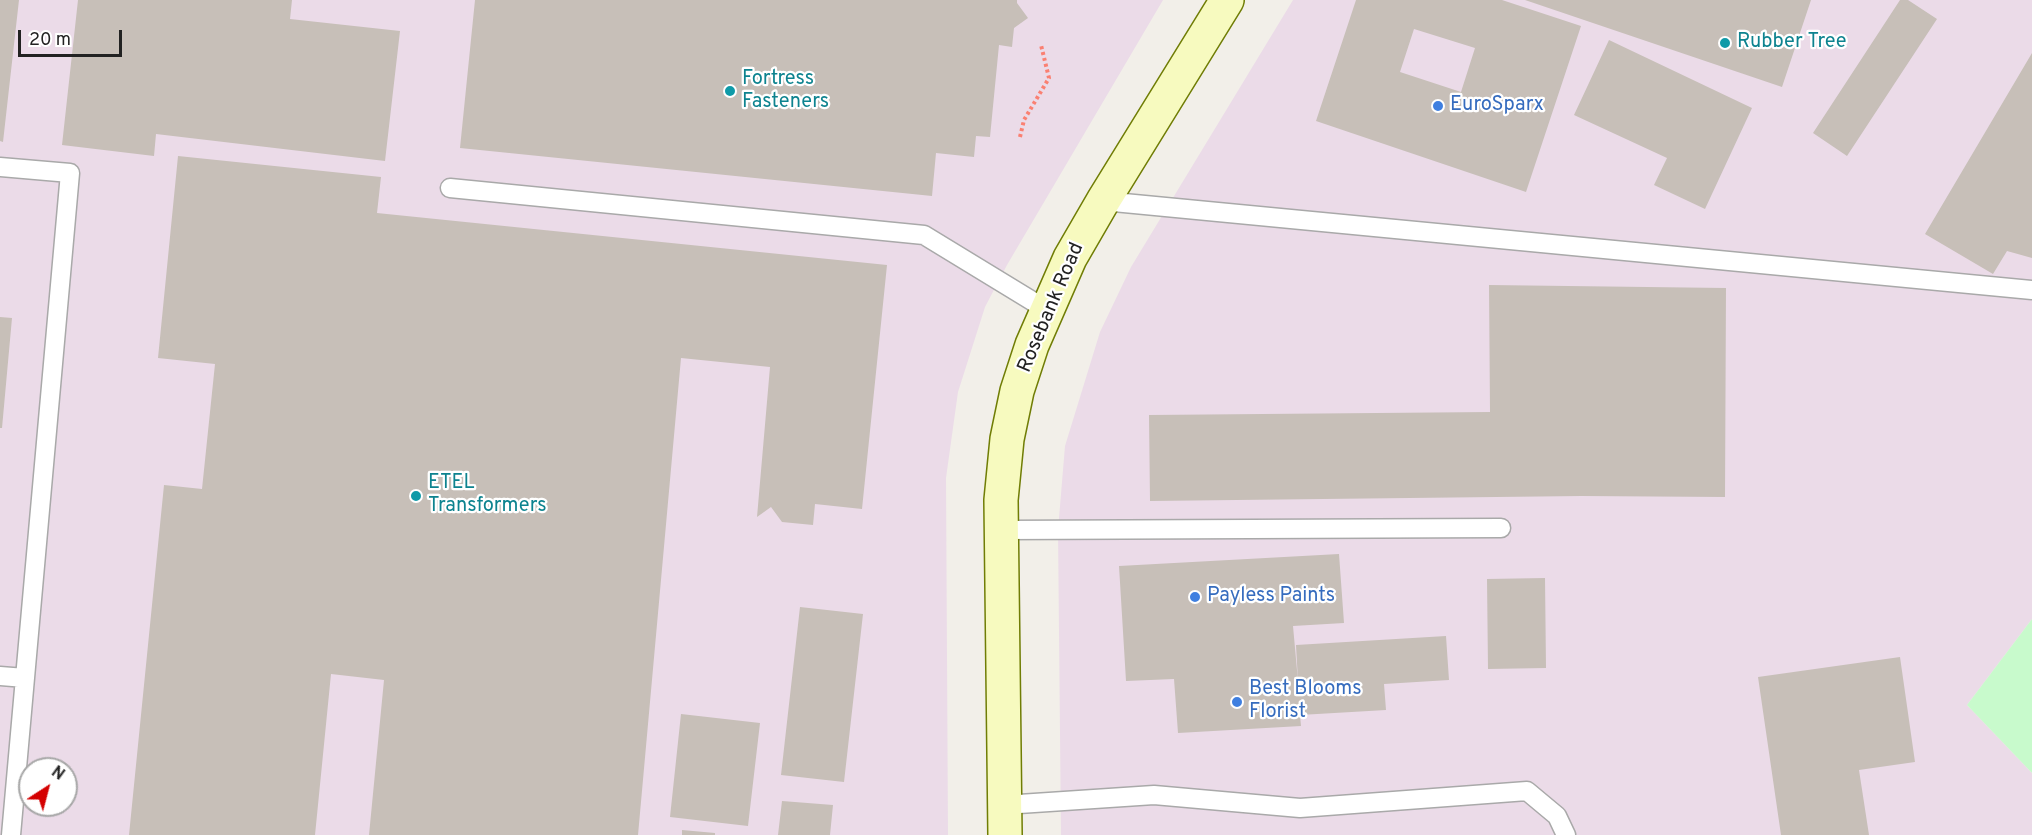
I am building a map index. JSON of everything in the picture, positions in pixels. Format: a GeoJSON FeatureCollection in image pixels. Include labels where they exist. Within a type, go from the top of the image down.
{"type":"FeatureCollection","features":[{"type":"Feature","properties":{"kind":"main road","name":"Rosebank Road"},"geometry":{"type":"LineString","coordinates":[[1004,820],[1001,500],[1007,439],[1017,391],[1032,345],[1070,258],[1227,0]]}},
{"type":"Feature","properties":{"kind":"lane"},"geometry":{"type":"LineString","coordinates":[[0,167],[70,173],[11,835]]}},
{"type":"Feature","properties":{"kind":"lane"},"geometry":{"type":"LineString","coordinates":[[450,188],[924,235],[1047,310]]}},
{"type":"Feature","properties":{"kind":"lane"},"geometry":{"type":"LineString","coordinates":[[1103,201],[2032,290]]}},
{"type":"Feature","properties":{"kind":"lane"},"geometry":{"type":"LineString","coordinates":[[1001,530],[1501,528]]}},
{"type":"Feature","properties":{"kind":"lane"},"geometry":{"type":"LineString","coordinates":[[0,676],[25,678]]}},
{"type":"Feature","properties":{"kind":"lane"},"geometry":{"type":"LineString","coordinates":[[1004,820],[1154,795],[1300,808],[1527,791],[1557,816],[1566,835]]}},
{"type":"Feature","properties":{"kind":"path"},"geometry":{"type":"LineString","coordinates":[[1020,136],[1024,120],[1048,78],[1041,45]]}},
{"type":"Feature","properties":{"kind":"shaded area"},"geometry":{"type":"Polygon","coordinates":[[[0,0],[1163,0],[1007,265],[985,307],[958,392],[946,478],[948,835],[0,835],[0,0]]]}},
{"type":"Feature","properties":{"kind":"shaded area"},"geometry":{"type":"Polygon","coordinates":[[[1293,0],[2032,0],[2032,619],[1967,705],[2032,773],[2032,835],[1061,835],[1058,530],[1065,446],[1100,332],[1131,267],[1293,0]]]}},
{"type":"Feature","properties":{"kind":"green space"},"geometry":{"type":"Polygon","coordinates":[[[2032,619],[2032,773],[1967,705],[2032,619]]]}},
{"type":"Feature","properties":{"kind":"building"},"geometry":{"type":"Polygon","coordinates":[[[0,0],[19,0],[3,142],[0,141],[0,0]]]}},
{"type":"Feature","properties":{"kind":"building"},"geometry":{"type":"Polygon","coordinates":[[[78,0],[292,0],[290,19],[400,31],[385,161],[156,134],[154,156],[62,145],[78,0]]]}},
{"type":"Feature","properties":{"kind":"building","name":"Fortress Fasteners"},"geometry":{"type":"Polygon","coordinates":[[[475,0],[1017,0],[1028,18],[1014,28],[1012,47],[999,45],[990,137],[976,136],[974,157],[936,153],[932,196],[460,148],[475,0]]]}},
{"type":"Feature","properties":{"kind":"building","name":"EuroSparx"},"geometry":{"type":"Polygon","coordinates":[[[1356,0],[1502,0],[1581,26],[1526,192],[1316,121],[1356,0]],[[1414,29],[1400,72],[1461,92],[1475,48],[1414,29]]]}},
{"type":"Feature","properties":{"kind":"building","name":"Rubber Tree"},"geometry":{"type":"Polygon","coordinates":[[[1525,0],[1811,0],[1782,87],[1525,0]]]}},
{"type":"Feature","properties":{"kind":"building"},"geometry":{"type":"Polygon","coordinates":[[[1900,0],[1908,0],[1937,19],[1847,156],[1813,133],[1900,0]]]}},
{"type":"Feature","properties":{"kind":"building"},"geometry":{"type":"Polygon","coordinates":[[[1609,40],[1752,108],[1705,209],[1654,185],[1667,158],[1574,115],[1609,40]]]}},
{"type":"Feature","properties":{"kind":"building"},"geometry":{"type":"Polygon","coordinates":[[[2032,53],[2032,258],[2007,251],[1993,274],[1925,234],[2032,53]]]}},
{"type":"Feature","properties":{"kind":"building","name":"ETEL Transformers"},"geometry":{"type":"Polygon","coordinates":[[[178,156],[381,177],[377,213],[887,265],[862,509],[815,504],[813,525],[782,522],[771,507],[757,517],[770,367],[681,358],[638,835],[369,835],[384,680],[331,674],[315,835],[129,835],[164,485],[202,489],[215,364],[158,358],[178,156]]]}},
{"type":"Feature","properties":{"kind":"building"},"geometry":{"type":"Polygon","coordinates":[[[1489,285],[1726,288],[1725,497],[1582,496],[1150,501],[1149,415],[1490,412],[1489,285]]]}},
{"type":"Feature","properties":{"kind":"building"},"geometry":{"type":"Polygon","coordinates":[[[0,317],[12,318],[2,428],[0,428],[0,317]]]}},
{"type":"Feature","properties":{"kind":"building"},"geometry":{"type":"Polygon","coordinates":[[[1339,554],[1344,623],[1293,626],[1298,681],[1296,645],[1446,636],[1449,680],[1384,684],[1386,710],[1300,715],[1301,726],[1178,733],[1174,679],[1126,681],[1119,566],[1339,554]]]}},
{"type":"Feature","properties":{"kind":"building"},"geometry":{"type":"Polygon","coordinates":[[[1545,578],[1546,668],[1488,669],[1487,579],[1545,578]]]}},
{"type":"Feature","properties":{"kind":"building"},"geometry":{"type":"Polygon","coordinates":[[[800,607],[863,614],[844,782],[781,775],[800,607]]]}},
{"type":"Feature","properties":{"kind":"building"},"geometry":{"type":"Polygon","coordinates":[[[1900,657],[1915,762],[1859,770],[1869,835],[1781,835],[1758,677],[1900,657]]]}},
{"type":"Feature","properties":{"kind":"building"},"geometry":{"type":"Polygon","coordinates":[[[681,714],[760,723],[748,826],[670,817],[681,714]]]}},
{"type":"Feature","properties":{"kind":"building"},"geometry":{"type":"Polygon","coordinates":[[[782,801],[833,805],[830,835],[778,835],[782,801]]]}},
{"type":"Feature","properties":{"kind":"building"},"geometry":{"type":"Polygon","coordinates":[[[682,830],[715,833],[715,835],[682,835],[682,830]]]}},
{"type":"Feature","properties":{"kind":"place","name":"Rubber Tree"},"geometry":{"type":"Point","coordinates":[1725,43]}},
{"type":"Feature","properties":{"kind":"place","name":"Fortress Fasteners"},"geometry":{"type":"Point","coordinates":[730,91]}},
{"type":"Feature","properties":{"kind":"place","name":"EuroSparx"},"geometry":{"type":"Point","coordinates":[1438,106]}},
{"type":"Feature","properties":{"kind":"place","name":"ETEL Transformers"},"geometry":{"type":"Point","coordinates":[416,496]}},
{"type":"Feature","properties":{"kind":"place","name":"Payless Paints"},"geometry":{"type":"Point","coordinates":[1195,597]}},
{"type":"Feature","properties":{"kind":"place","name":"Best Blooms Florist"},"geometry":{"type":"Point","coordinates":[1237,702]}}]}
